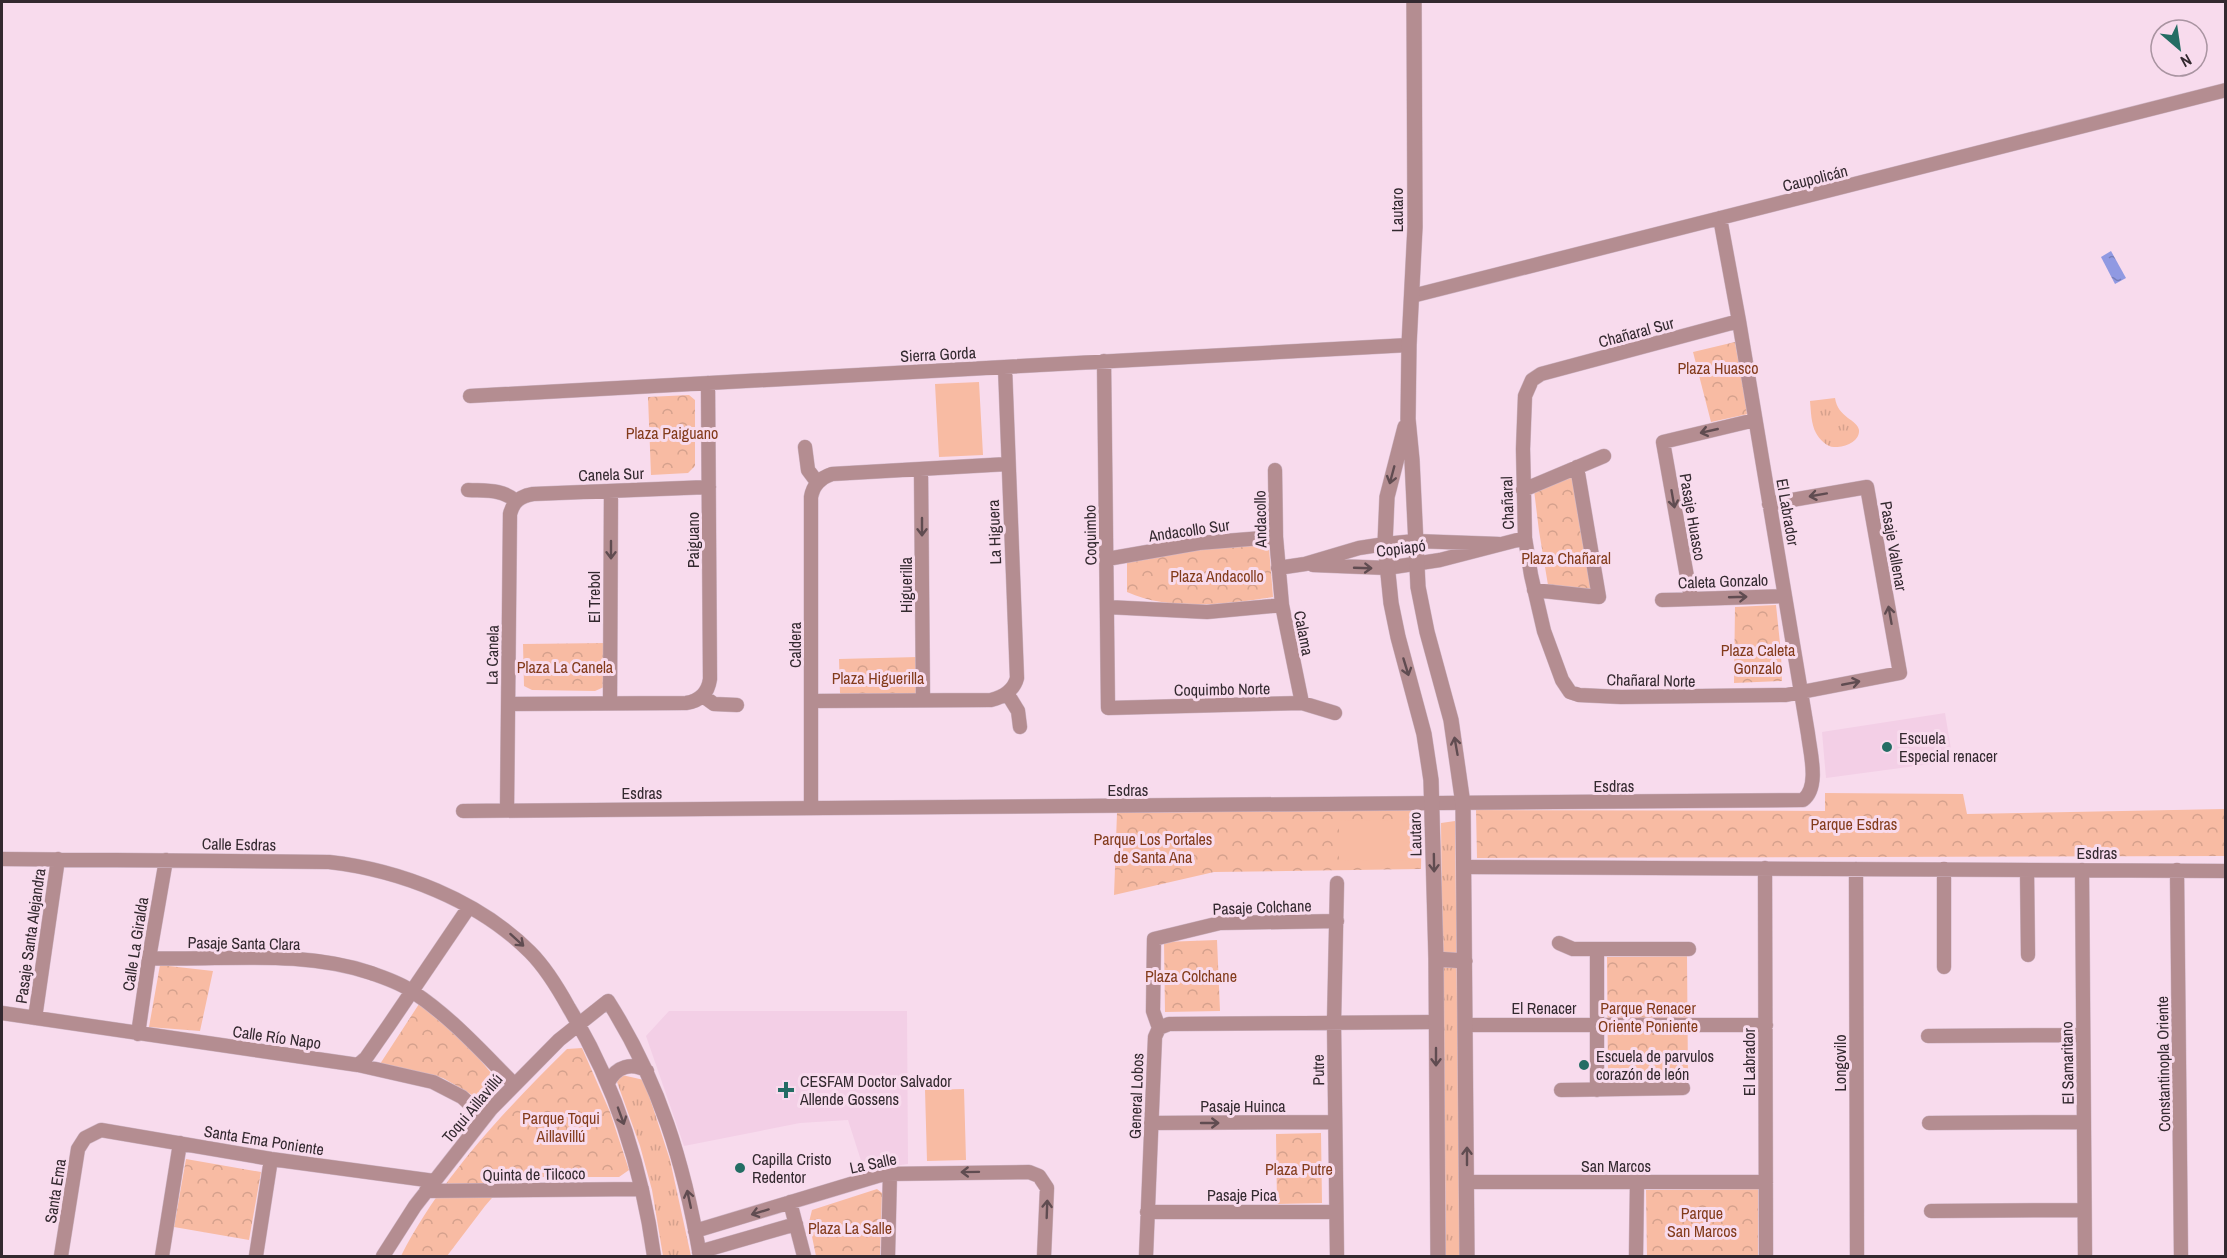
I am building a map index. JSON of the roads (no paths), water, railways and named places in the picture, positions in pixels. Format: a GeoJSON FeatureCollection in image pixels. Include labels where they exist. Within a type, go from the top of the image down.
{"type":"FeatureCollection","features":[{"type":"Feature","properties":{"kind":"street","name":"Lautaro"},"geometry":{"type":"LineString","coordinates":[[1414,2],[1415,227],[1408,419],[1416,564],[1427,632],[1451,720],[1463,804],[1467,1257]]}},
{"type":"Feature","properties":{"kind":"street","name":"Caupolicán"},"geometry":{"type":"LineString","coordinates":[[1412,296],[2226,90]]}},
{"type":"Feature","properties":{"kind":"street","name":"El Labrador"},"geometry":{"type":"LineString","coordinates":[[1720,218],[1811,759],[1812,785],[1806,797],[1793,802]]}},
{"type":"Feature","properties":{"kind":"street","name":"Chañaral Sur"},"geometry":{"type":"LineString","coordinates":[[1541,374],[1739,321]]}},
{"type":"Feature","properties":{"kind":"street","name":"Sierra Gorda"},"geometry":{"type":"LineString","coordinates":[[470,396],[1409,345]]}},
{"type":"Feature","properties":{"kind":"street","name":"Coquimbo"},"geometry":{"type":"LineString","coordinates":[[1104,361],[1108,708]]}},
{"type":"Feature","properties":{"kind":"street","name":"La Higuera"},"geometry":{"type":"LineString","coordinates":[[1005,367],[1017,678],[1007,693]]}},
{"type":"Feature","properties":{"kind":"street","name":"Chañaral"},"geometry":{"type":"LineString","coordinates":[[1541,374],[1532,380],[1525,396],[1523,490],[1525,538],[1544,631],[1558,671],[1570,692],[1579,695]]}},
{"type":"Feature","properties":{"kind":"street","name":"Paiguano"},"geometry":{"type":"LineString","coordinates":[[703,696],[710,679],[708,383]]}},
{"type":"Feature","properties":{"kind":"street","name":"Lautaro"},"geometry":{"type":"LineString","coordinates":[[1408,419],[1387,497],[1385,544],[1398,636],[1424,734],[1432,804],[1436,960],[1438,1257]]}},
{"type":"Feature","properties":{"kind":"street","name":"Pasaje Huasco"},"geometry":{"type":"LineString","coordinates":[[1691,599],[1663,442],[1755,420]]}},
{"type":"Feature","properties":{"kind":"street"},"geometry":{"type":"LineString","coordinates":[[805,447],[808,470],[817,482],[832,474],[1008,464]]}},
{"type":"Feature","properties":{"kind":"street"},"geometry":{"type":"LineString","coordinates":[[1523,490],[1604,456]]}},
{"type":"Feature","properties":{"kind":"street"},"geometry":{"type":"LineString","coordinates":[[1534,590],[1599,597],[1577,467]]}},
{"type":"Feature","properties":{"kind":"street","name":"Higuerilla"},"geometry":{"type":"LineString","coordinates":[[921,469],[923,700]]}},
{"type":"Feature","properties":{"kind":"street","name":"Andacollo"},"geometry":{"type":"LineString","coordinates":[[1275,470],[1278,568]]}},
{"type":"Feature","properties":{"kind":"street","name":"Caldera"},"geometry":{"type":"LineString","coordinates":[[811,808],[811,497],[817,482]]}},
{"type":"Feature","properties":{"kind":"street","name":"Canela Sur"},"geometry":{"type":"LineString","coordinates":[[516,501],[532,494],[709,486]]}},
{"type":"Feature","properties":{"kind":"street","name":"Pasaje Vallenar"},"geometry":{"type":"LineString","coordinates":[[1769,504],[1867,487],[1900,673]]}},
{"type":"Feature","properties":{"kind":"street"},"geometry":{"type":"LineString","coordinates":[[468,490],[498,491],[509,495],[516,501]]}},
{"type":"Feature","properties":{"kind":"street","name":"El Trebol"},"geometry":{"type":"LineString","coordinates":[[610,703],[611,491]]}},
{"type":"Feature","properties":{"kind":"street","name":"La Canela"},"geometry":{"type":"LineString","coordinates":[[507,810],[510,514],[516,501]]}},
{"type":"Feature","properties":{"kind":"street","name":"Andacollo Sur"},"geometry":{"type":"LineString","coordinates":[[1107,559],[1199,543],[1276,537]]}},
{"type":"Feature","properties":{"kind":"street","name":"Copiapó"},"geometry":{"type":"LineString","coordinates":[[1305,564],[1387,568],[1440,560],[1525,538]]}},
{"type":"Feature","properties":{"kind":"street","name":"Copiapó"},"geometry":{"type":"LineString","coordinates":[[1278,568],[1305,564],[1359,548],[1385,544],[1415,541],[1500,544]]}},
{"type":"Feature","properties":{"kind":"street","name":"Calama"},"geometry":{"type":"LineString","coordinates":[[1278,568],[1282,605],[1302,703]]}},
{"type":"Feature","properties":{"kind":"street","name":"Caleta Gonzalo"},"geometry":{"type":"LineString","coordinates":[[1662,600],[1785,596]]}},
{"type":"Feature","properties":{"kind":"street"},"geometry":{"type":"LineString","coordinates":[[1107,607],[1198,612],[1282,605]]}},
{"type":"Feature","properties":{"kind":"street","name":"Chañaral Norte"},"geometry":{"type":"LineString","coordinates":[[1579,695],[1731,697],[1801,693],[1900,673]]}},
{"type":"Feature","properties":{"kind":"street"},"geometry":{"type":"LineString","coordinates":[[812,701],[991,700],[1007,693],[1018,711],[1020,727]]}},
{"type":"Feature","properties":{"kind":"street"},"geometry":{"type":"LineString","coordinates":[[508,704],[686,703],[703,696],[721,706],[737,705]]}},
{"type":"Feature","properties":{"kind":"street","name":"Coquimbo Norte"},"geometry":{"type":"LineString","coordinates":[[1108,708],[1302,703],[1335,713]]}},
{"type":"Feature","properties":{"kind":"street","name":"Esdras"},"geometry":{"type":"LineString","coordinates":[[463,811],[1793,802]]}},
{"type":"Feature","properties":{"kind":"street","name":"Calle Esdras"},"geometry":{"type":"LineString","coordinates":[[2,859],[347,864],[376,870],[426,887],[489,918],[530,952],[557,987],[597,1056],[634,1156],[654,1257]]}},
{"type":"Feature","properties":{"kind":"street","name":"Pasaje Santa Alejandra"},"geometry":{"type":"LineString","coordinates":[[35,1018],[58,859]]}},
{"type":"Feature","properties":{"kind":"street","name":"Calle La Giralda"},"geometry":{"type":"LineString","coordinates":[[138,1034],[148,958],[166,860]]}},
{"type":"Feature","properties":{"kind":"street","name":"Esdras"},"geometry":{"type":"LineString","coordinates":[[1464,867],[2226,871]]}},
{"type":"Feature","properties":{"kind":"street","name":"El Labrador"},"geometry":{"type":"LineString","coordinates":[[1765,868],[1766,1257]]}},
{"type":"Feature","properties":{"kind":"street","name":"Longovilo"},"geometry":{"type":"LineString","coordinates":[[1856,869],[1857,1257]]}},
{"type":"Feature","properties":{"kind":"street"},"geometry":{"type":"LineString","coordinates":[[1944,869],[1944,967]]}},
{"type":"Feature","properties":{"kind":"street"},"geometry":{"type":"LineString","coordinates":[[2027,870],[2028,955]]}},
{"type":"Feature","properties":{"kind":"street","name":"El Samaritano"},"geometry":{"type":"LineString","coordinates":[[2082,870],[2085,1257]]}},
{"type":"Feature","properties":{"kind":"street","name":"Constantinopla Oriente"},"geometry":{"type":"LineString","coordinates":[[2177,870],[2181,1257]]}},
{"type":"Feature","properties":{"kind":"street","name":"Putre"},"geometry":{"type":"LineString","coordinates":[[1336,1257],[1334,1023],[1337,883]]}},
{"type":"Feature","properties":{"kind":"street"},"geometry":{"type":"LineString","coordinates":[[358,1065],[366,1058],[469,907]]}},
{"type":"Feature","properties":{"kind":"street","name":"Pasaje Colchane"},"geometry":{"type":"LineString","coordinates":[[1154,939],[1220,923],[1337,921]]}},
{"type":"Feature","properties":{"kind":"street","name":"General Lobos"},"geometry":{"type":"LineString","coordinates":[[1146,1257],[1155,1037],[1159,1028],[1153,1011],[1154,939]]}},
{"type":"Feature","properties":{"kind":"street"},"geometry":{"type":"LineString","coordinates":[[1559,943],[1573,949],[1689,949]]}},
{"type":"Feature","properties":{"kind":"street"},"geometry":{"type":"LineString","coordinates":[[1597,949],[1598,1090]]}},
{"type":"Feature","properties":{"kind":"street","name":"Pasaje Santa Clara"},"geometry":{"type":"LineString","coordinates":[[148,958],[278,957],[358,969],[412,991],[452,1022],[514,1084]]}},
{"type":"Feature","properties":{"kind":"street"},"geometry":{"type":"LineString","coordinates":[[1436,960],[1465,961]]}},
{"type":"Feature","properties":{"kind":"street","name":"Toqui Aillavillú"},"geometry":{"type":"LineString","coordinates":[[383,1257],[404,1221],[484,1118],[514,1084],[559,1040],[608,1001],[627,1031],[647,1071]]}},
{"type":"Feature","properties":{"kind":"street","name":"Calle Río Napo"},"geometry":{"type":"LineString","coordinates":[[2,1013],[358,1065],[433,1082],[462,1097],[484,1118]]}},
{"type":"Feature","properties":{"kind":"street"},"geometry":{"type":"LineString","coordinates":[[1159,1028],[1169,1024],[1436,1022]]}},
{"type":"Feature","properties":{"kind":"street","name":"El Renacer"},"geometry":{"type":"LineString","coordinates":[[1465,1025],[1766,1025]]}},
{"type":"Feature","properties":{"kind":"street"},"geometry":{"type":"LineString","coordinates":[[1928,1036],[2083,1035]]}},
{"type":"Feature","properties":{"kind":"street"},"geometry":{"type":"LineString","coordinates":[[608,1083],[614,1073],[624,1067],[637,1066],[647,1071],[662,1105],[677,1151],[699,1254],[796,1224]]}},
{"type":"Feature","properties":{"kind":"street"},"geometry":{"type":"LineString","coordinates":[[1561,1090],[1683,1088]]}},
{"type":"Feature","properties":{"kind":"street","name":"Pasaje Huinca"},"geometry":{"type":"LineString","coordinates":[[1151,1123],[1335,1122]]}},
{"type":"Feature","properties":{"kind":"street"},"geometry":{"type":"LineString","coordinates":[[1929,1123],[2084,1122]]}},
{"type":"Feature","properties":{"kind":"street","name":"Santa Ema Poniente"},"geometry":{"type":"LineString","coordinates":[[90,1134],[107,1131],[430,1186]]}},
{"type":"Feature","properties":{"kind":"street","name":"Santa Ema"},"geometry":{"type":"LineString","coordinates":[[61,1257],[78,1149],[90,1134]]}},
{"type":"Feature","properties":{"kind":"street"},"geometry":{"type":"LineString","coordinates":[[162,1257],[180,1143]]}},
{"type":"Feature","properties":{"kind":"street"},"geometry":{"type":"LineString","coordinates":[[256,1257],[272,1159]]}},
{"type":"Feature","properties":{"kind":"street","name":"La Salle"},"geometry":{"type":"LineString","coordinates":[[695,1231],[890,1173],[1029,1172],[1039,1176],[1047,1188],[1044,1257]]}},
{"type":"Feature","properties":{"kind":"street"},"geometry":{"type":"LineString","coordinates":[[888,1257],[890,1173]]}},
{"type":"Feature","properties":{"kind":"street","name":"San Marcos"},"geometry":{"type":"LineString","coordinates":[[1467,1182],[1766,1182]]}},
{"type":"Feature","properties":{"kind":"street"},"geometry":{"type":"LineString","coordinates":[[1636,1257],[1637,1182]]}},
{"type":"Feature","properties":{"kind":"street","name":"Quinta de Tilcoco"},"geometry":{"type":"LineString","coordinates":[[430,1186],[642,1189]]}},
{"type":"Feature","properties":{"kind":"street"},"geometry":{"type":"LineString","coordinates":[[790,1203],[804,1257]]}},
{"type":"Feature","properties":{"kind":"street"},"geometry":{"type":"LineString","coordinates":[[1931,1211],[2084,1210]]}},
{"type":"Feature","properties":{"kind":"street","name":"Pasaje Pica"},"geometry":{"type":"LineString","coordinates":[[1148,1212],[1336,1212]]}},
{"type":"Feature","properties":{"kind":"water"},"geometry":{"type":"Polygon","coordinates":[[[2111,251],[2126,278],[2115,284],[2101,257],[2111,251]]]}},
{"type":"Feature","properties":{"kind":"place","name":"Escuela Especial renacer"},"geometry":{"type":"Point","coordinates":[1887,747]}},
{"type":"Feature","properties":{"kind":"place","name":"Escuela de parvulos corazón de león"},"geometry":{"type":"Point","coordinates":[1584,1065]}},
{"type":"Feature","properties":{"kind":"place","name":"CESFAM Doctor Salvador Allende Gossens"},"geometry":{"type":"Point","coordinates":[786,1090]}},
{"type":"Feature","properties":{"kind":"place","name":"Capilla Cristo Redentor"},"geometry":{"type":"Point","coordinates":[740,1168]}},
{"type":"Feature","properties":{"kind":"park label","name":"Plaza Huasco"},"geometry":{"type":"Point","coordinates":[1718,368]}},
{"type":"Feature","properties":{"kind":"park label","name":"Plaza Paiguano"},"geometry":{"type":"Point","coordinates":[672,433]}},
{"type":"Feature","properties":{"kind":"park label","name":"Plaza Chañaral"},"geometry":{"type":"Point","coordinates":[1566,558]}},
{"type":"Feature","properties":{"kind":"park label","name":"Plaza Andacollo"},"geometry":{"type":"Point","coordinates":[1217,576]}},
{"type":"Feature","properties":{"kind":"park label","name":"Plaza Caleta Gonzalo"},"geometry":{"type":"Point","coordinates":[1758,659]}},
{"type":"Feature","properties":{"kind":"park label","name":"Plaza La Canela"},"geometry":{"type":"Point","coordinates":[565,667]}},
{"type":"Feature","properties":{"kind":"park label","name":"Plaza Higuerilla"},"geometry":{"type":"Point","coordinates":[878,678]}},
{"type":"Feature","properties":{"kind":"park label","name":"Parque Esdras"},"geometry":{"type":"Point","coordinates":[1854,824]}},
{"type":"Feature","properties":{"kind":"park label","name":"Parque Los Portales de Santa Ana"},"geometry":{"type":"Point","coordinates":[1153,848]}},
{"type":"Feature","properties":{"kind":"park label","name":"Plaza Colchane"},"geometry":{"type":"Point","coordinates":[1191,976]}},
{"type":"Feature","properties":{"kind":"park label","name":"Parque Renacer Oriente Poniente"},"geometry":{"type":"Point","coordinates":[1648,1017]}},
{"type":"Feature","properties":{"kind":"park label","name":"Parque Toqui Aillavillú"},"geometry":{"type":"Point","coordinates":[561,1127]}},
{"type":"Feature","properties":{"kind":"park label","name":"Plaza Putre"},"geometry":{"type":"Point","coordinates":[1299,1169]}},
{"type":"Feature","properties":{"kind":"park label","name":"Parque San Marcos"},"geometry":{"type":"Point","coordinates":[1702,1222]}},
{"type":"Feature","properties":{"kind":"park label","name":"Plaza La Salle"},"geometry":{"type":"Point","coordinates":[850,1228]}}]}
